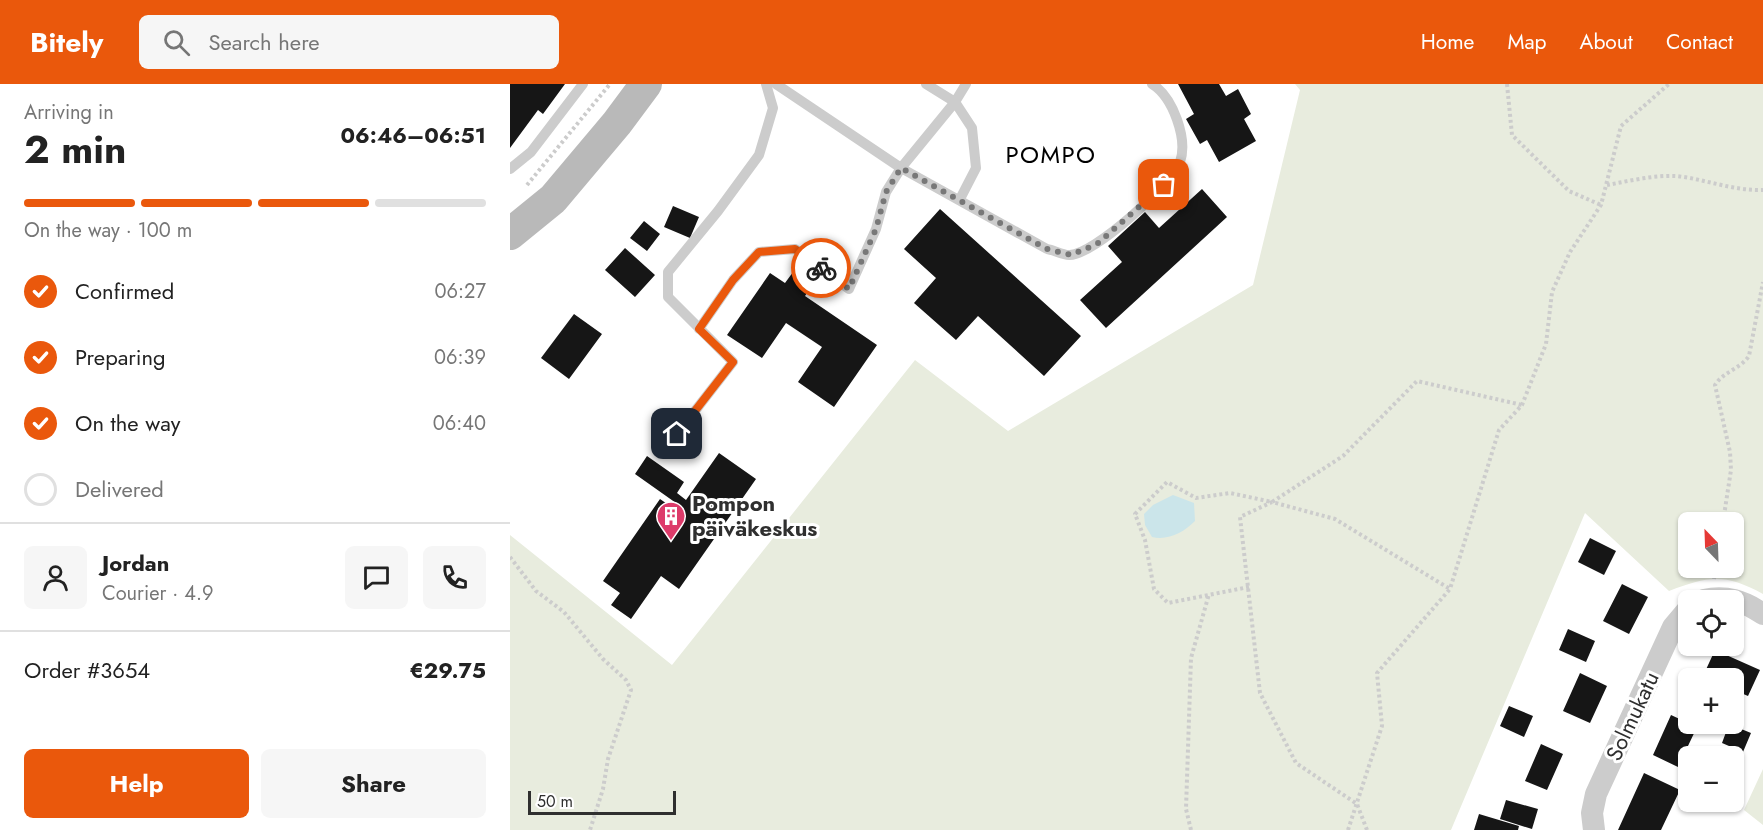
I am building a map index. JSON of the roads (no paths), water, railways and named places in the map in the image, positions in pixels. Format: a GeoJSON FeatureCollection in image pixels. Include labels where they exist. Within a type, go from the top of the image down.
{"type":"FeatureCollection","features":[{"type":"Feature","properties":{"kind":"street"},"geometry":{"type":"LineString","coordinates":[[510,234],[553,199],[646,84]]}},
{"type":"Feature","properties":{"kind":"street"},"geometry":{"type":"LineString","coordinates":[[1744,604],[1763,614]]}},
{"type":"Feature","properties":{"kind":"street","name":"Solmukatu"},"geometry":{"type":"LineString","coordinates":[[1594,830],[1592,813],[1596,794],[1673,627],[1678,621]]}},
{"type":"Feature","properties":{"kind":"lane"},"geometry":{"type":"LineString","coordinates":[[510,169],[531,152],[584,84]]}},
{"type":"Feature","properties":{"kind":"lane"},"geometry":{"type":"LineString","coordinates":[[677,434],[733,362],[668,297],[668,272],[718,212],[759,155],[773,108],[766,84]]}},
{"type":"Feature","properties":{"kind":"lane"},"geometry":{"type":"LineString","coordinates":[[776,84],[901,168],[1047,249],[1071,255],[1097,244],[1164,185],[1180,161],[1181,122],[1152,84]]}},
{"type":"Feature","properties":{"kind":"lane"},"geometry":{"type":"LineString","coordinates":[[926,84],[955,102],[972,128],[976,168],[960,200]]}},
{"type":"Feature","properties":{"kind":"lane"},"geometry":{"type":"LineString","coordinates":[[699,329],[733,280],[759,252],[795,249],[849,289],[876,229],[886,192],[901,168],[955,102],[966,84]]}},
{"type":"Feature","properties":{"kind":"water"},"geometry":{"type":"Polygon","coordinates":[[[1173,495],[1194,503],[1195,521],[1175,535],[1164,538],[1152,537],[1145,525],[1144,514],[1153,505],[1173,495]]]}},
{"type":"Feature","properties":{"kind":"place","name":"Pompon päiväkeskus"},"geometry":{"type":"Point","coordinates":[671,542]}},
{"type":"Feature","properties":{"kind":"district","name":"POMPO"},"geometry":{"type":"Point","coordinates":[1051,154]}}]}
